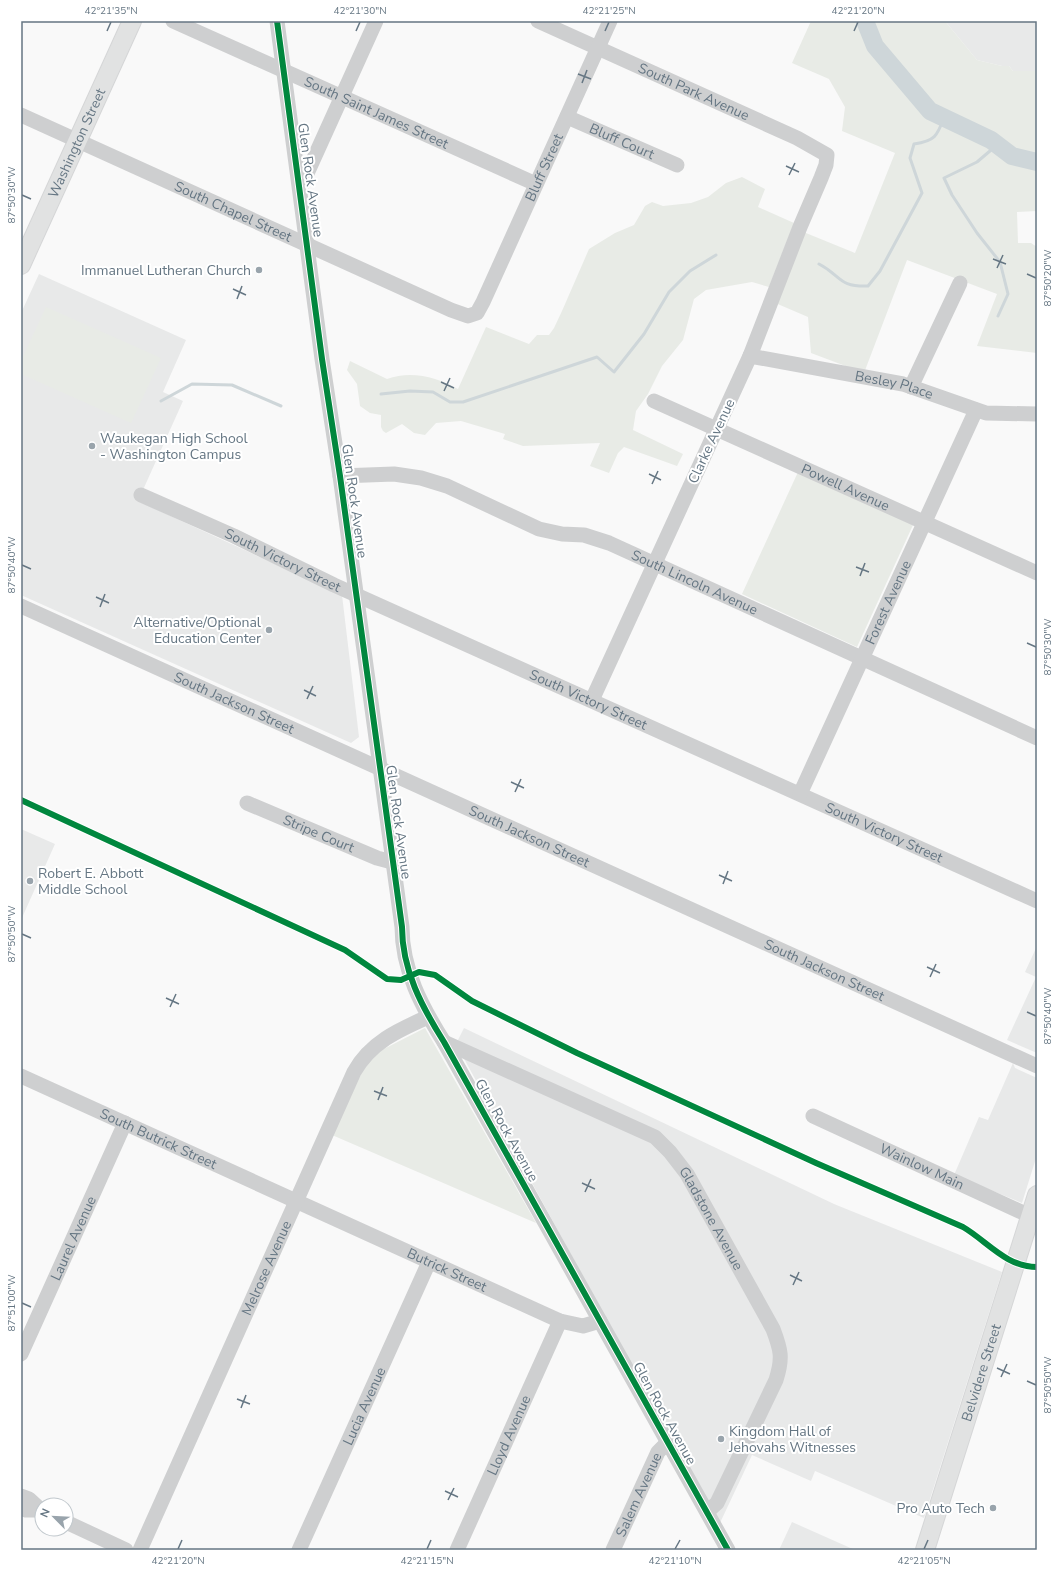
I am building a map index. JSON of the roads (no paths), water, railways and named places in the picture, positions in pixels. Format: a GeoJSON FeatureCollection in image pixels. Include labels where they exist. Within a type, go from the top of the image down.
{"type":"FeatureCollection","features":[{"type":"Feature","properties":{"kind":"main road","name":"Washington Street"},"geometry":{"type":"LineString","coordinates":[[21,265],[132,21]]}},
{"type":"Feature","properties":{"kind":"main road","name":"Belvidere Street"},"geometry":{"type":"LineString","coordinates":[[925,1550],[1037,1195]]}},
{"type":"Feature","properties":{"kind":"street","name":"South Saint James Street"},"geometry":{"type":"LineString","coordinates":[[172,21],[536,184]]}},
{"type":"Feature","properties":{"kind":"street","name":"Glen Rock Avenue"},"geometry":{"type":"LineString","coordinates":[[277,21],[308,245],[321,355],[340,476],[402,927],[402,943],[409,976],[428,1017],[444,1042],[728,1550]]}},
{"type":"Feature","properties":{"kind":"street"},"geometry":{"type":"LineString","coordinates":[[300,189],[376,21]]}},
{"type":"Feature","properties":{"kind":"street","name":"South Park Avenue"},"geometry":{"type":"LineString","coordinates":[[538,21],[822,151],[827,155],[826,165],[821,178]]}},
{"type":"Feature","properties":{"kind":"street","name":"Bluff Street"},"geometry":{"type":"LineString","coordinates":[[477,313],[610,21]]}},
{"type":"Feature","properties":{"kind":"street","name":"South Chapel Street"},"geometry":{"type":"LineString","coordinates":[[21,115],[451,310],[468,316],[477,313]]}},
{"type":"Feature","properties":{"kind":"street","name":"Bluff Court"},"geometry":{"type":"LineString","coordinates":[[567,117],[676,165]]}},
{"type":"Feature","properties":{"kind":"street","name":"Clarke Avenue"},"geometry":{"type":"LineString","coordinates":[[592,700],[750,356],[800,227],[821,178]]}},
{"type":"Feature","properties":{"kind":"street"},"geometry":{"type":"LineString","coordinates":[[911,387],[960,283]]}},
{"type":"Feature","properties":{"kind":"street","name":"Besley Place"},"geometry":{"type":"LineString","coordinates":[[750,356],[911,387],[988,414],[1037,414]]}},
{"type":"Feature","properties":{"kind":"street","name":"Powell Avenue"},"geometry":{"type":"LineString","coordinates":[[654,401],[1037,573]]}},
{"type":"Feature","properties":{"kind":"street","name":"Forest Avenue"},"geometry":{"type":"LineString","coordinates":[[800,794],[976,410]]}},
{"type":"Feature","properties":{"kind":"street","name":"South Lincoln Avenue"},"geometry":{"type":"LineString","coordinates":[[340,476],[394,474],[422,478],[447,486],[539,529],[562,534],[584,535],[609,543],[863,657],[1037,738]]}},
{"type":"Feature","properties":{"kind":"street","name":"South Victory Street"},"geometry":{"type":"LineString","coordinates":[[141,495],[234,536],[356,594],[1037,901]]}},
{"type":"Feature","properties":{"kind":"street","name":"South Jackson Street"},"geometry":{"type":"LineString","coordinates":[[21,606],[1037,1066]]}},
{"type":"Feature","properties":{"kind":"street","name":"Stripe Court"},"geometry":{"type":"LineString","coordinates":[[247,803],[377,858],[392,862]]}},
{"type":"Feature","properties":{"kind":"street","name":"Melrose Avenue"},"geometry":{"type":"LineString","coordinates":[[140,1550],[296,1201],[362,1058],[378,1043],[428,1017]]}},
{"type":"Feature","properties":{"kind":"street","name":"Gladstone Avenue"},"geometry":{"type":"LineString","coordinates":[[444,1042],[655,1137],[670,1152],[688,1174],[773,1329],[781,1348],[781,1364],[776,1380],[717,1503],[707,1512]]}},
{"type":"Feature","properties":{"kind":"street","name":"South Butrick Street"},"geometry":{"type":"LineString","coordinates":[[21,1076],[296,1201]]}},
{"type":"Feature","properties":{"kind":"street","name":"Wainlow Main"},"geometry":{"type":"LineString","coordinates":[[813,1116],[1030,1216]]}},
{"type":"Feature","properties":{"kind":"street","name":"Laurel Avenue"},"geometry":{"type":"LineString","coordinates":[[21,1354],[125,1123]]}},
{"type":"Feature","properties":{"kind":"street","name":"Butrick Street"},"geometry":{"type":"LineString","coordinates":[[296,1201],[560,1321],[583,1326],[600,1321]]}},
{"type":"Feature","properties":{"kind":"street","name":"Lucia Avenue"},"geometry":{"type":"LineString","coordinates":[[299,1550],[429,1262]]}},
{"type":"Feature","properties":{"kind":"street","name":"Lloyd Avenue"},"geometry":{"type":"LineString","coordinates":[[457,1550],[560,1321]]}},
{"type":"Feature","properties":{"kind":"street","name":"Salem Avenue"},"geometry":{"type":"LineString","coordinates":[[613,1550],[658,1452],[668,1442]]}},
{"type":"Feature","properties":{"kind":"street"},"geometry":{"type":"LineString","coordinates":[[21,1496],[29,1499],[34,1504]]}},
{"type":"Feature","properties":{"kind":"street"},"geometry":{"type":"LineString","coordinates":[[21,1508],[34,1511]]}},
{"type":"Feature","properties":{"kind":"street"},"geometry":{"type":"LineString","coordinates":[[74,1526],[126,1550]]}},
{"type":"Feature","properties":{"kind":"waterway"},"geometry":{"type":"LineString","coordinates":[[865,21],[875,46],[930,111],[991,140],[1012,156],[1037,162]]}},
{"type":"Feature","properties":{"kind":"waterway"},"geometry":{"type":"LineString","coordinates":[[819,264],[845,283],[858,286],[868,286],[880,271],[922,193],[910,158],[914,144],[927,141],[934,137],[944,118]]}},
{"type":"Feature","properties":{"kind":"waterway"},"geometry":{"type":"LineString","coordinates":[[997,145],[977,162],[944,178],[952,195],[977,233],[1000,262],[1008,294],[998,316]]}},
{"type":"Feature","properties":{"kind":"waterway"},"geometry":{"type":"LineString","coordinates":[[381,394],[410,391],[433,392],[450,402],[463,402],[597,357],[614,372],[644,334],[669,292],[690,271],[716,255]]}},
{"type":"Feature","properties":{"kind":"waterway"},"geometry":{"type":"LineString","coordinates":[[161,401],[192,384],[232,385],[281,406]]}},
{"type":"Feature","properties":{"kind":"place","name":"Immanuel Lutheran Church"},"geometry":{"type":"Point","coordinates":[259,270]}},
{"type":"Feature","properties":{"kind":"place","name":"Waukegan High School - Washington Campus"},"geometry":{"type":"Point","coordinates":[92,446]}},
{"type":"Feature","properties":{"kind":"place","name":"Alternative/Optional Education Center"},"geometry":{"type":"Point","coordinates":[269,630]}},
{"type":"Feature","properties":{"kind":"place","name":"Robert E. Abbott Middle School"},"geometry":{"type":"Point","coordinates":[30,881]}},
{"type":"Feature","properties":{"kind":"place","name":"Kingdom Hall of Jehovahs Witnesses"},"geometry":{"type":"Point","coordinates":[721,1439]}},
{"type":"Feature","properties":{"kind":"place","name":"Pro Auto Tech"},"geometry":{"type":"Point","coordinates":[993,1508]}}]}
